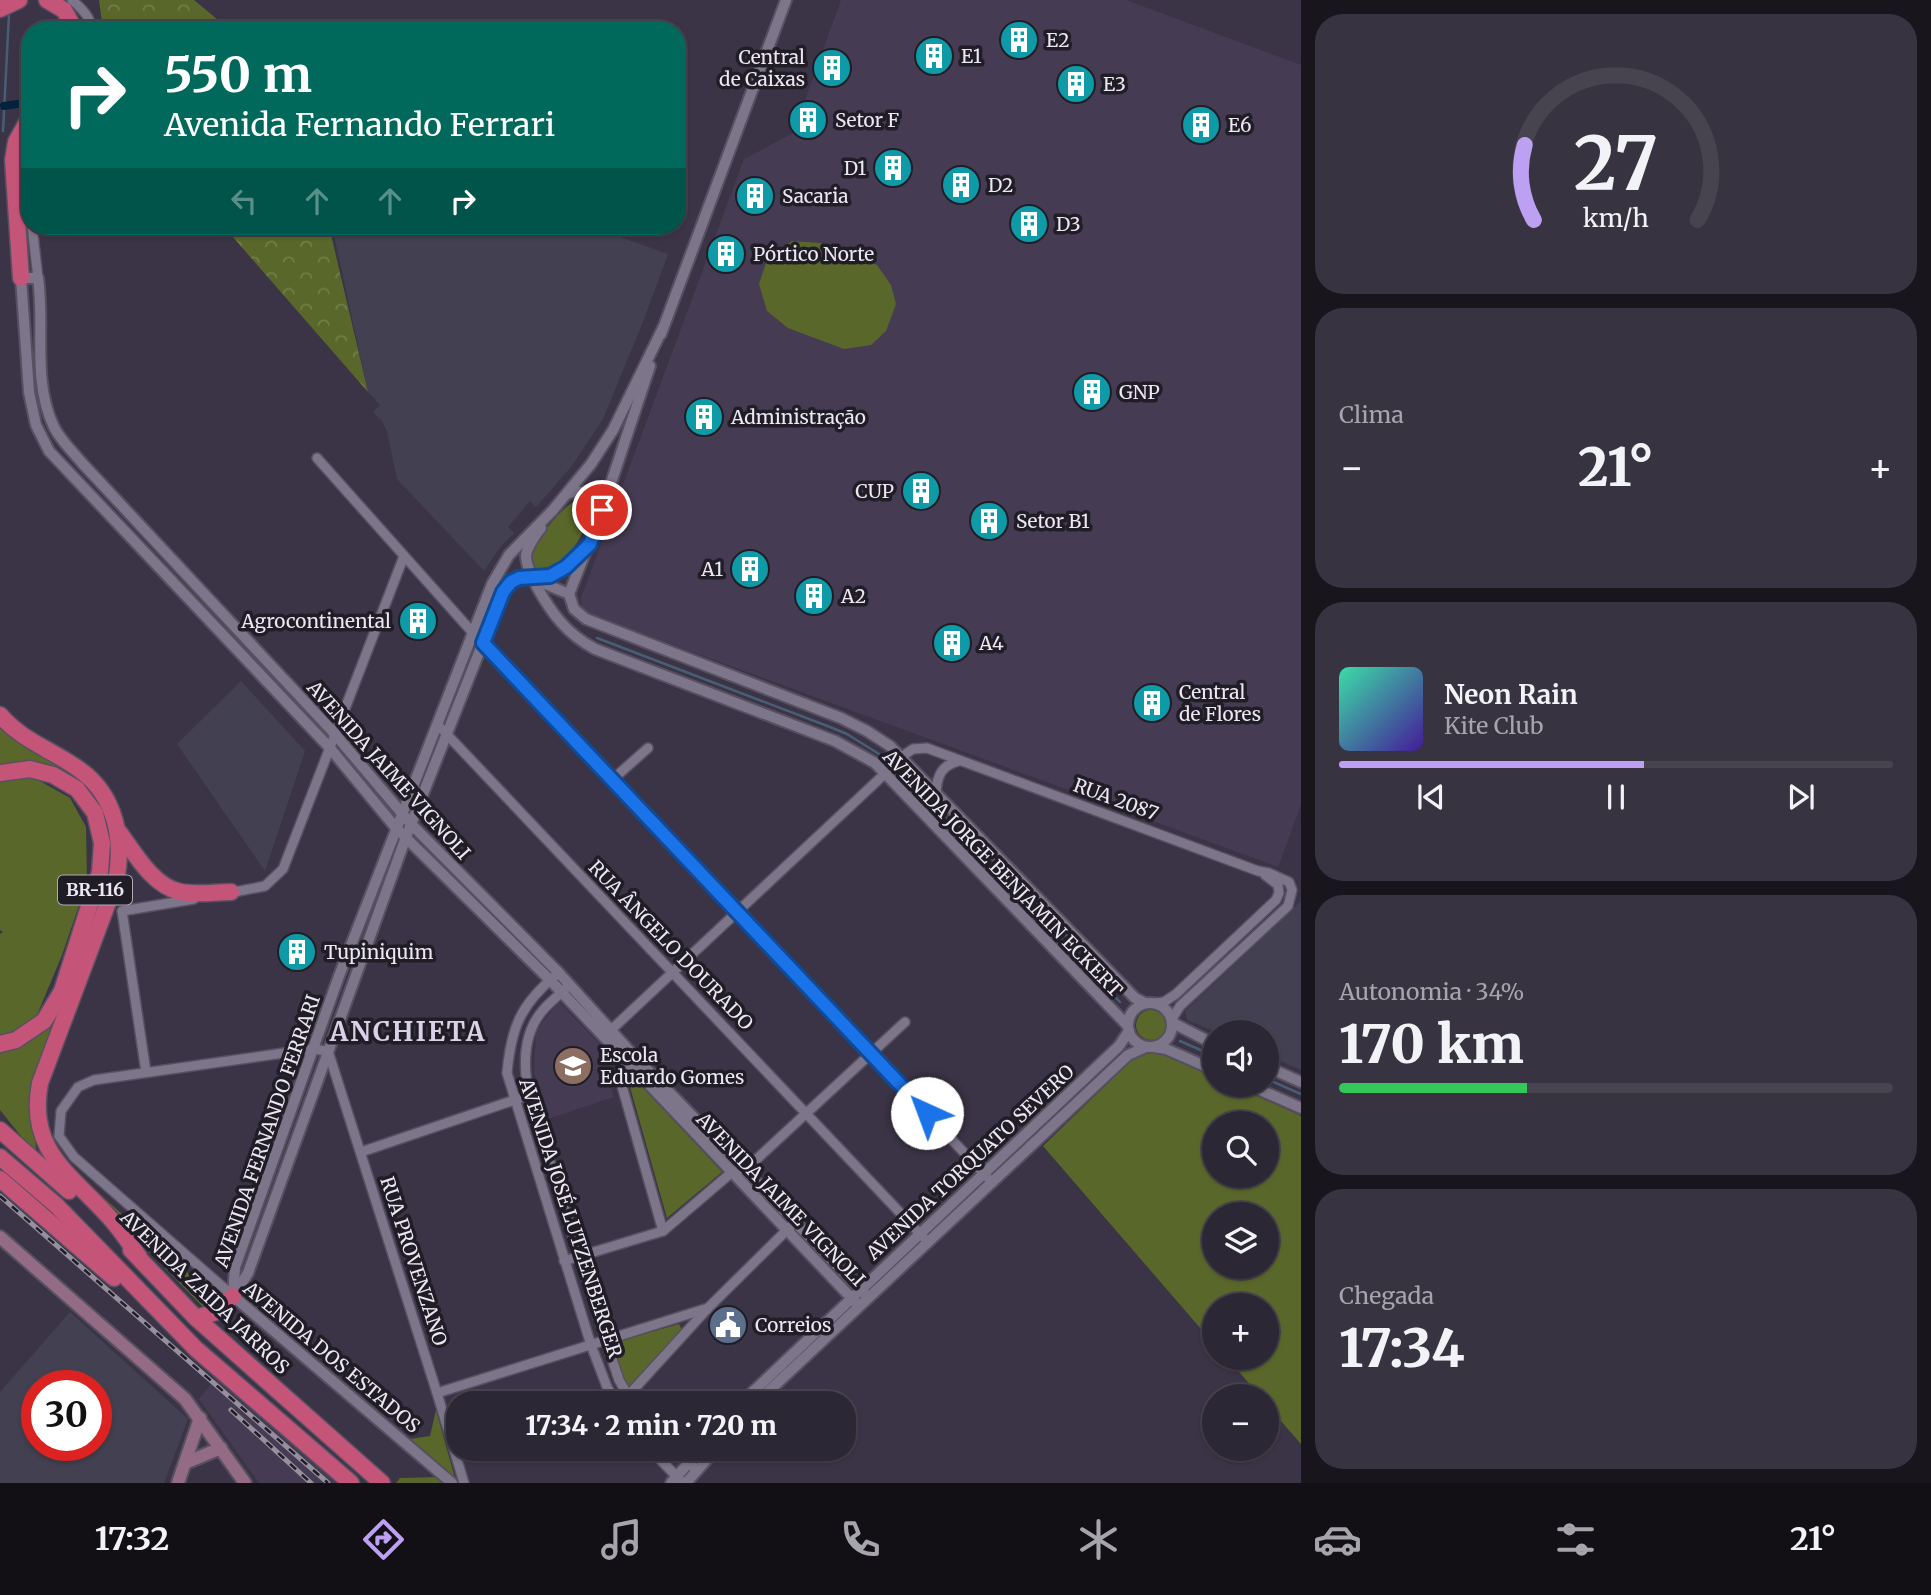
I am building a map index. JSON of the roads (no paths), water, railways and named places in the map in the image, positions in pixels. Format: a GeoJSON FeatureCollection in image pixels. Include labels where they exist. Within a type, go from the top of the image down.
{"type":"FeatureCollection","features":[{"type":"Feature","properties":{"kind":"highway"},"geometry":{"type":"LineString","coordinates":[[0,9],[19,0]]}},
{"type":"Feature","properties":{"kind":"highway"},"geometry":{"type":"LineString","coordinates":[[47,0],[64,9],[70,21]]}},
{"type":"Feature","properties":{"kind":"highway"},"geometry":{"type":"LineString","coordinates":[[21,133],[16,142],[13,160],[21,216]]}},
{"type":"Feature","properties":{"kind":"highway"},"geometry":{"type":"LineString","coordinates":[[24,235],[30,278]]}},
{"type":"Feature","properties":{"kind":"highway"},"geometry":{"type":"LineString","coordinates":[[0,715],[22,737],[89,777],[104,796],[119,832],[151,874],[169,888],[181,892],[231,892]]}},
{"type":"Feature","properties":{"kind":"highway","name":"BR-116"},"geometry":{"type":"LineString","coordinates":[[0,773],[30,769],[53,775],[77,789],[95,813],[102,843],[100,872],[62,991],[44,1021],[16,1040],[0,1044]]}},
{"type":"Feature","properties":{"kind":"highway"},"geometry":{"type":"LineString","coordinates":[[119,832],[116,881],[40,1083],[37,1110],[44,1143],[56,1163],[111,1220],[139,1257]]}},
{"type":"Feature","properties":{"kind":"highway"},"geometry":{"type":"LineString","coordinates":[[0,1123],[18,1146]]}},
{"type":"Feature","properties":{"kind":"highway","name":"AVENIDA ZAIDA JARROS"},"geometry":{"type":"LineString","coordinates":[[0,1130],[56,1178],[139,1257],[196,1318],[382,1483]]}},
{"type":"Feature","properties":{"kind":"highway"},"geometry":{"type":"LineString","coordinates":[[0,1157],[55,1205],[196,1349]]}},
{"type":"Feature","properties":{"kind":"highway"},"geometry":{"type":"LineString","coordinates":[[0,1179],[351,1483]]}},
{"type":"Feature","properties":{"kind":"highway"},"geometry":{"type":"LineString","coordinates":[[196,1318],[216,1312],[233,1296]]}},
{"type":"Feature","properties":{"kind":"main road"},"geometry":{"type":"LineString","coordinates":[[0,1237],[185,1399],[246,1483]]}},
{"type":"Feature","properties":{"kind":"main road"},"geometry":{"type":"LineString","coordinates":[[178,1483],[200,1418]]}},
{"type":"Feature","properties":{"kind":"main road"},"geometry":{"type":"LineString","coordinates":[[185,1463],[221,1448]]}},
{"type":"Feature","properties":{"kind":"street"},"geometry":{"type":"LineString","coordinates":[[72,0],[91,21]]}},
{"type":"Feature","properties":{"kind":"street","name":"AVENIDA FERNANDO FERRARI"},"geometry":{"type":"LineString","coordinates":[[569,594],[590,544],[663,328],[786,0]]}},
{"type":"Feature","properties":{"kind":"street","name":"AVENIDA JAIME VIGNOLI"},"geometry":{"type":"LineString","coordinates":[[33,235],[30,278],[22,295],[29,391],[36,425],[49,450],[329,747],[396,828],[550,980],[565,989],[611,1030],[632,1061],[746,1170],[855,1301]]}},
{"type":"Feature","properties":{"kind":"street","name":"AVENIDA JAIME VIGNOLI"},"geometry":{"type":"LineString","coordinates":[[30,278],[39,296],[43,382],[53,426],[83,464],[334,733],[411,824],[559,972],[565,989],[731,1173],[864,1293]]}},
{"type":"Feature","properties":{"kind":"street"},"geometry":{"type":"LineString","coordinates":[[22,295],[39,296]]}},
{"type":"Feature","properties":{"kind":"street","name":"AVENIDA FERNANDO FERRARI"},"geometry":{"type":"LineString","coordinates":[[233,1296],[235,1267],[312,1049],[492,584],[509,555],[553,510],[591,464],[613,430],[663,328]]}},
{"type":"Feature","properties":{"kind":"street"},"geometry":{"type":"LineString","coordinates":[[317,458],[473,633],[992,1182]]}},
{"type":"Feature","properties":{"kind":"street"},"geometry":{"type":"LineString","coordinates":[[567,494],[575,491],[591,495],[602,510]]}},
{"type":"Feature","properties":{"kind":"street"},"geometry":{"type":"LineString","coordinates":[[553,510],[529,545],[526,556],[533,579],[569,594]]}},
{"type":"Feature","properties":{"kind":"street"},"geometry":{"type":"LineString","coordinates":[[119,525],[131,515]]}},
{"type":"Feature","properties":{"kind":"street","name":"AVENIDA FERNANDO FERRARI"},"geometry":{"type":"LineString","coordinates":[[233,1296],[248,1273],[406,837],[503,592],[511,582],[519,578],[533,579],[554,575],[590,544]]}},
{"type":"Feature","properties":{"kind":"street"},"geometry":{"type":"LineString","coordinates":[[328,1051],[312,1049],[146,1072],[121,911],[265,886],[283,869],[404,555]]}},
{"type":"Feature","properties":{"kind":"street","name":"AVENIDA JORGE BENJAMIN ECKERT"},"geometry":{"type":"LineString","coordinates":[[533,579],[558,622],[578,640],[595,649],[835,741],[874,763],[1128,1028]]}},
{"type":"Feature","properties":{"kind":"street","name":"AVENIDA JORGE BENJAMIN ECKERT"},"geometry":{"type":"LineString","coordinates":[[569,594],[573,609],[586,619],[841,718],[905,755],[936,793],[1135,998],[1150,1003]]}},
{"type":"Feature","properties":{"kind":"street","name":"RUA ÂNGELO DOURADO"},"geometry":{"type":"LineString","coordinates":[[437,724],[924,1237]]}},
{"type":"Feature","properties":{"kind":"street"},"geometry":{"type":"LineString","coordinates":[[427,750],[447,733]]}},
{"type":"Feature","properties":{"kind":"street"},"geometry":{"type":"LineString","coordinates":[[612,780],[648,748]]}},
{"type":"Feature","properties":{"kind":"street","name":"RUA 2087"},"geometry":{"type":"LineString","coordinates":[[905,755],[914,749],[926,748],[1289,882],[1292,890],[1288,906],[1180,1006],[1172,1021]]}},
{"type":"Feature","properties":{"kind":"street"},"geometry":{"type":"LineString","coordinates":[[611,1030],[905,755]]}},
{"type":"Feature","properties":{"kind":"street"},"geometry":{"type":"LineString","coordinates":[[936,793],[940,772],[949,763],[961,761]]}},
{"type":"Feature","properties":{"kind":"street"},"geometry":{"type":"LineString","coordinates":[[1202,1065],[1172,1051],[1135,1041],[1128,1028],[1132,1011],[1150,1003],[1164,1002],[1176,994],[1276,900],[1278,885],[1258,871]]}},
{"type":"Feature","properties":{"kind":"street","name":"AVENIDA JOSÉ LUTZENBERGER"},"geometry":{"type":"LineString","coordinates":[[559,972],[531,998],[519,1020],[509,1049],[507,1073],[591,1345],[610,1391]]}},
{"type":"Feature","properties":{"kind":"street"},"geometry":{"type":"LineString","coordinates":[[339,976],[353,982]]}},
{"type":"Feature","properties":{"kind":"street","name":"AVENIDA JOSÉ LUTZENBERGER"},"geometry":{"type":"LineString","coordinates":[[565,989],[542,1010],[532,1027],[524,1053],[524,1071],[529,1095],[606,1341],[625,1391]]}},
{"type":"Feature","properties":{"kind":"street"},"geometry":{"type":"LineString","coordinates":[[1150,1003],[1166,1008],[1172,1021],[1170,1036],[1160,1045],[1150,1047]]}},
{"type":"Feature","properties":{"kind":"street"},"geometry":{"type":"LineString","coordinates":[[1172,1021],[1202,1037]]}},
{"type":"Feature","properties":{"kind":"street"},"geometry":{"type":"LineString","coordinates":[[564,1261],[663,1231],[731,1173],[746,1170],[905,1022]]}},
{"type":"Feature","properties":{"kind":"street","name":"AVENIDA TORQUATO SEVERO"},"geometry":{"type":"LineString","coordinates":[[755,1391],[924,1237],[984,1173],[1119,1046],[1128,1028]]}},
{"type":"Feature","properties":{"kind":"street","name":"AVENIDA TORQUATO SEVERO"},"geometry":{"type":"LineString","coordinates":[[924,1237],[992,1182],[1128,1055],[1139,1048],[1150,1047]]}},
{"type":"Feature","properties":{"kind":"street","name":"RUA PROVENZANO"},"geometry":{"type":"LineString","coordinates":[[328,1051],[464,1483]]}},
{"type":"Feature","properties":{"kind":"street"},"geometry":{"type":"LineString","coordinates":[[632,1061],[620,1079],[663,1231]]}},
{"type":"Feature","properties":{"kind":"street","name":"AVENIDA DOS ESTADOS"},"geometry":{"type":"LineString","coordinates":[[146,1072],[94,1080],[78,1087],[61,1111],[59,1136],[74,1157],[452,1483]]}},
{"type":"Feature","properties":{"kind":"street"},"geometry":{"type":"LineString","coordinates":[[1279,1072],[1301,1082]]}},
{"type":"Feature","properties":{"kind":"street"},"geometry":{"type":"LineString","coordinates":[[361,1152],[529,1095]]}},
{"type":"Feature","properties":{"kind":"street"},"geometry":{"type":"LineString","coordinates":[[1276,1097],[1301,1108]]}},
{"type":"Feature","properties":{"kind":"street"},"geometry":{"type":"LineString","coordinates":[[638,1391],[708,1308],[792,1226]]}},
{"type":"Feature","properties":{"kind":"street"},"geometry":{"type":"LineString","coordinates":[[437,1393],[708,1308]]}},
{"type":"Feature","properties":{"kind":"street","name":"AVENIDA TORQUATO SEVERO"},"geometry":{"type":"LineString","coordinates":[[767,1391],[802,1351]]}},
{"type":"Feature","properties":{"kind":"street"},"geometry":{"type":"LineString","coordinates":[[661,1461],[679,1481],[701,1461]]}},
{"type":"Feature","properties":{"kind":"street"},"geometry":{"type":"LineString","coordinates":[[687,1461],[693,1467]]}},
{"type":"Feature","properties":{"kind":"street"},"geometry":{"type":"LineString","coordinates":[[693,1467],[696,1461]]}},
{"type":"Feature","properties":{"kind":"waterway"},"geometry":{"type":"LineString","coordinates":[[3,131],[9,14]]}},
{"type":"Feature","properties":{"kind":"waterway"},"geometry":{"type":"LineString","coordinates":[[4,106],[21,103]]}},
{"type":"Feature","properties":{"kind":"waterway"},"geometry":{"type":"LineString","coordinates":[[597,638],[830,727],[879,754]]}},
{"type":"Feature","properties":{"kind":"waterway"},"geometry":{"type":"LineString","coordinates":[[907,777],[1120,1002]]}},
{"type":"Feature","properties":{"kind":"waterway"},"geometry":{"type":"LineString","coordinates":[[1180,1041],[1202,1051]]}},
{"type":"Feature","properties":{"kind":"waterway"},"geometry":{"type":"LineString","coordinates":[[1279,1084],[1301,1094]]}},
{"type":"Feature","properties":{"kind":"railway"},"geometry":{"type":"LineString","coordinates":[[0,1196],[328,1483]]}},
{"type":"Feature","properties":{"kind":"railway"},"geometry":{"type":"LineString","coordinates":[[231,1410],[311,1483]]}},
{"type":"Feature","properties":{"kind":"place","name":"E2"},"geometry":{"type":"Point","coordinates":[1019,40]}},
{"type":"Feature","properties":{"kind":"place","name":"E1"},"geometry":{"type":"Point","coordinates":[934,56]}},
{"type":"Feature","properties":{"kind":"place","name":"Central de Caixas"},"geometry":{"type":"Point","coordinates":[832,68]}},
{"type":"Feature","properties":{"kind":"place","name":"E3"},"geometry":{"type":"Point","coordinates":[1076,84]}},
{"type":"Feature","properties":{"kind":"place","name":"Setor F"},"geometry":{"type":"Point","coordinates":[808,120]}},
{"type":"Feature","properties":{"kind":"place","name":"E6"},"geometry":{"type":"Point","coordinates":[1201,125]}},
{"type":"Feature","properties":{"kind":"place","name":"D1"},"geometry":{"type":"Point","coordinates":[893,168]}},
{"type":"Feature","properties":{"kind":"place","name":"D2"},"geometry":{"type":"Point","coordinates":[961,185]}},
{"type":"Feature","properties":{"kind":"place","name":"Sacaria"},"geometry":{"type":"Point","coordinates":[755,196]}},
{"type":"Feature","properties":{"kind":"place","name":"D3"},"geometry":{"type":"Point","coordinates":[1029,224]}},
{"type":"Feature","properties":{"kind":"place","name":"Pórtico Norte"},"geometry":{"type":"Point","coordinates":[726,254]}},
{"type":"Feature","properties":{"kind":"place","name":"GNP"},"geometry":{"type":"Point","coordinates":[1092,392]}},
{"type":"Feature","properties":{"kind":"place","name":"Administração"},"geometry":{"type":"Point","coordinates":[704,417]}},
{"type":"Feature","properties":{"kind":"place","name":"CUP"},"geometry":{"type":"Point","coordinates":[921,491]}},
{"type":"Feature","properties":{"kind":"place","name":"Setor B1"},"geometry":{"type":"Point","coordinates":[989,521]}},
{"type":"Feature","properties":{"kind":"place","name":"A1"},"geometry":{"type":"Point","coordinates":[750,569]}},
{"type":"Feature","properties":{"kind":"place","name":"A2"},"geometry":{"type":"Point","coordinates":[814,596]}},
{"type":"Feature","properties":{"kind":"place","name":"Agrocontinental"},"geometry":{"type":"Point","coordinates":[418,621]}},
{"type":"Feature","properties":{"kind":"place","name":"A4"},"geometry":{"type":"Point","coordinates":[952,643]}},
{"type":"Feature","properties":{"kind":"place","name":"Central de Flores"},"geometry":{"type":"Point","coordinates":[1152,703]}},
{"type":"Feature","properties":{"kind":"place","name":"Tupiniquim"},"geometry":{"type":"Point","coordinates":[297,952]}},
{"type":"Feature","properties":{"kind":"place","name":"Escola Eduardo Gomes"},"geometry":{"type":"Point","coordinates":[573,1066]}},
{"type":"Feature","properties":{"kind":"place","name":"Correios"},"geometry":{"type":"Point","coordinates":[728,1325]}},
{"type":"Feature","properties":{"kind":"district","name":"ANCHIETA"},"geometry":{"type":"Point","coordinates":[408,1032]}}]}
